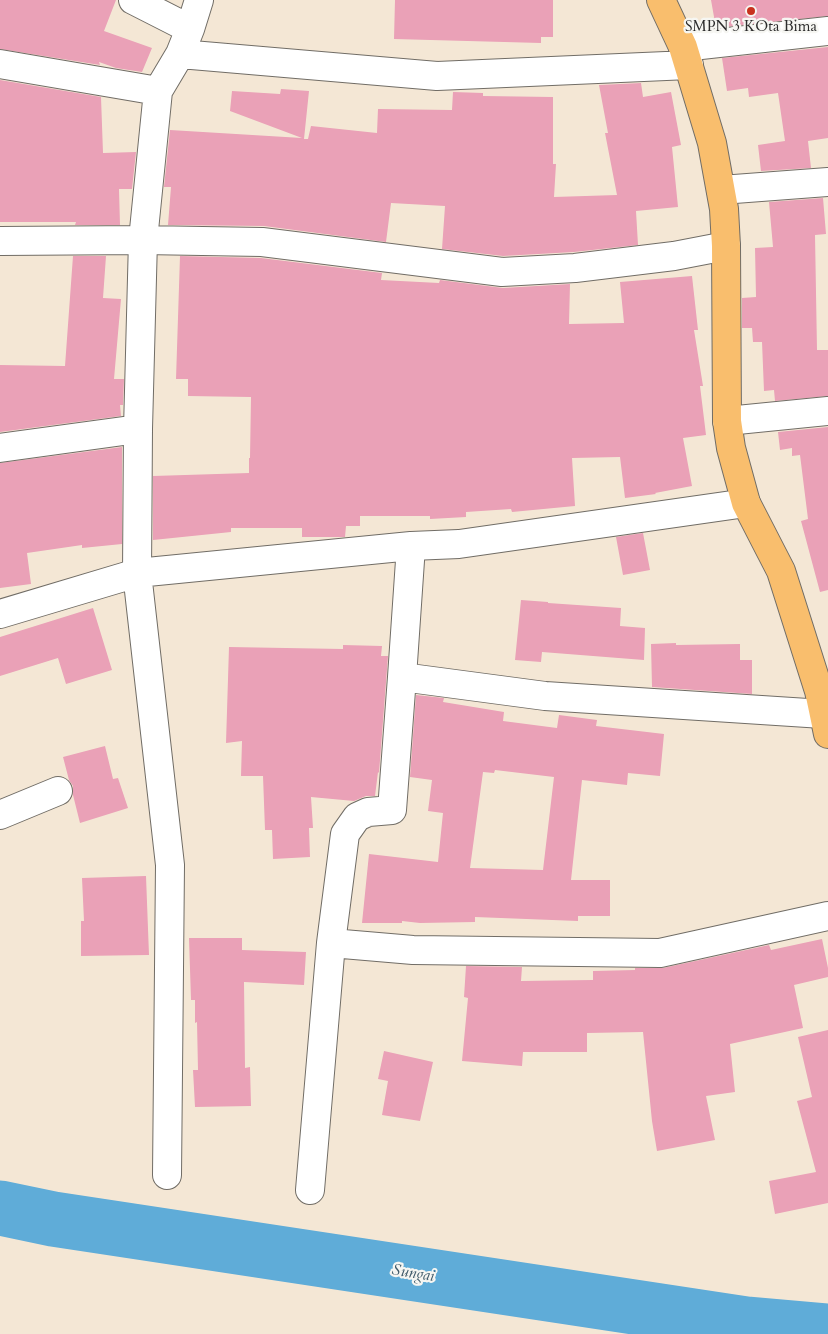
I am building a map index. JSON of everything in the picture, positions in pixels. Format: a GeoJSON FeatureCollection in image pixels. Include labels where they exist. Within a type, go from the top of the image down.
{"type":"FeatureCollection","features":[{"type":"Feature","properties":{"kind":"highway"},"geometry":{"type":"LineString","coordinates":[[662,0],[686,56],[712,143],[724,209],[727,421],[731,448],[746,503],[781,571],[825,707]]}},
{"type":"Feature","properties":{"kind":"street"},"geometry":{"type":"LineString","coordinates":[[132,0],[190,28]]}},
{"type":"Feature","properties":{"kind":"street"},"geometry":{"type":"LineString","coordinates":[[168,1175],[170,864],[137,573],[138,429],[143,240],[158,91],[180,54],[199,0]]}},
{"type":"Feature","properties":{"kind":"street"},"geometry":{"type":"LineString","coordinates":[[180,54],[437,76],[686,56],[828,30]]}},
{"type":"Feature","properties":{"kind":"street"},"geometry":{"type":"LineString","coordinates":[[0,64],[158,91]]}},
{"type":"Feature","properties":{"kind":"street"},"geometry":{"type":"LineString","coordinates":[[721,190],[828,182]]}},
{"type":"Feature","properties":{"kind":"street"},"geometry":{"type":"LineString","coordinates":[[0,241],[143,240],[262,242],[502,272],[584,267],[674,256],[726,246]]}},
{"type":"Feature","properties":{"kind":"street"},"geometry":{"type":"LineString","coordinates":[[727,421],[828,411]]}},
{"type":"Feature","properties":{"kind":"street"},"geometry":{"type":"LineString","coordinates":[[0,448],[138,429]]}},
{"type":"Feature","properties":{"kind":"street"},"geometry":{"type":"LineString","coordinates":[[0,614],[137,573],[411,546],[459,544],[746,503]]}},
{"type":"Feature","properties":{"kind":"street"},"geometry":{"type":"LineString","coordinates":[[310,1190],[331,943],[345,834],[357,817],[368,812],[392,810],[411,546]]}},
{"type":"Feature","properties":{"kind":"street"},"geometry":{"type":"LineString","coordinates":[[402,676],[545,696],[825,707]]}},
{"type":"Feature","properties":{"kind":"street"},"geometry":{"type":"LineString","coordinates":[[0,815],[58,791]]}},
{"type":"Feature","properties":{"kind":"street"},"geometry":{"type":"LineString","coordinates":[[331,943],[413,950],[660,953],[828,916]]}},
{"type":"Feature","properties":{"kind":"building"},"geometry":{"type":"Polygon","coordinates":[[[0,0],[116,0],[104,31],[152,48],[142,72],[116,68],[99,62],[100,65],[0,49],[0,0]]]}},
{"type":"Feature","properties":{"kind":"building"},"geometry":{"type":"Polygon","coordinates":[[[395,0],[553,0],[553,37],[541,37],[541,43],[394,39],[395,0]]]}},
{"type":"Feature","properties":{"kind":"building","name":"SMPN 3 KOta Bima"},"geometry":{"type":"Polygon","coordinates":[[[711,0],[828,0],[828,16],[716,28],[711,0]]]}},
{"type":"Feature","properties":{"kind":"building"},"geometry":{"type":"Polygon","coordinates":[[[828,47],[828,138],[808,141],[811,168],[761,171],[758,145],[785,141],[778,93],[749,97],[748,88],[727,91],[722,58],[828,47]]]}},
{"type":"Feature","properties":{"kind":"building"},"geometry":{"type":"Polygon","coordinates":[[[0,80],[101,97],[103,153],[136,152],[132,189],[119,189],[120,225],[75,225],[76,222],[0,222],[0,80]]]}},
{"type":"Feature","properties":{"kind":"building"},"geometry":{"type":"Polygon","coordinates":[[[641,83],[643,97],[671,92],[681,145],[672,147],[678,207],[636,211],[638,245],[574,252],[503,256],[442,249],[445,206],[391,203],[386,242],[264,226],[168,225],[171,187],[164,187],[170,130],[302,138],[230,111],[232,91],[280,94],[281,89],[309,91],[304,139],[308,139],[311,126],[377,133],[378,109],[452,110],[453,92],[483,93],[483,96],[553,97],[553,164],[556,164],[554,197],[617,195],[605,133],[608,133],[599,85],[641,83]]]}},
{"type":"Feature","properties":{"kind":"building"},"geometry":{"type":"Polygon","coordinates":[[[823,198],[826,234],[815,235],[817,350],[828,350],[828,396],[775,401],[774,390],[764,391],[762,342],[753,342],[752,328],[742,328],[742,298],[756,297],[755,248],[773,247],[769,202],[823,198]]]}},
{"type":"Feature","properties":{"kind":"building"},"geometry":{"type":"Polygon","coordinates":[[[73,256],[106,256],[103,298],[121,299],[114,379],[124,379],[123,405],[120,405],[121,416],[0,432],[0,365],[65,366],[73,256]]]}},
{"type":"Feature","properties":{"kind":"building"},"geometry":{"type":"Polygon","coordinates":[[[180,256],[261,258],[382,273],[381,280],[439,283],[440,280],[503,288],[570,284],[569,324],[624,323],[620,282],[692,276],[698,330],[694,330],[703,386],[700,386],[706,435],[683,438],[692,486],[656,494],[625,498],[620,457],[572,458],[575,506],[512,512],[511,509],[466,512],[466,517],[430,519],[430,516],[360,516],[360,526],[346,526],[345,537],[302,537],[302,528],[231,528],[231,532],[153,540],[153,476],[249,473],[251,397],[188,396],[188,379],[176,379],[180,256]]]}},
{"type":"Feature","properties":{"kind":"building"},"geometry":{"type":"Polygon","coordinates":[[[828,427],[828,590],[820,592],[801,521],[808,519],[800,455],[792,456],[792,448],[780,450],[778,432],[828,427]]]}},
{"type":"Feature","properties":{"kind":"building"},"geometry":{"type":"Polygon","coordinates":[[[122,447],[122,544],[82,548],[82,545],[27,553],[31,584],[0,588],[0,463],[122,447]]]}},
{"type":"Feature","properties":{"kind":"building"},"geometry":{"type":"Polygon","coordinates":[[[643,533],[650,570],[623,575],[616,537],[643,533]]]}},
{"type":"Feature","properties":{"kind":"building"},"geometry":{"type":"Polygon","coordinates":[[[521,600],[621,608],[620,626],[645,628],[644,660],[542,652],[541,662],[515,660],[521,600]]]}},
{"type":"Feature","properties":{"kind":"building"},"geometry":{"type":"Polygon","coordinates":[[[93,608],[112,670],[66,684],[58,658],[0,676],[0,637],[93,608]]]}},
{"type":"Feature","properties":{"kind":"building"},"geometry":{"type":"Polygon","coordinates":[[[676,643],[676,645],[740,644],[740,660],[752,660],[752,694],[652,687],[651,644],[676,643]]]}},
{"type":"Feature","properties":{"kind":"building"},"geometry":{"type":"Polygon","coordinates":[[[343,645],[382,646],[381,656],[388,656],[379,773],[375,796],[366,796],[354,801],[311,797],[313,828],[309,828],[310,857],[273,859],[272,830],[265,830],[263,776],[241,776],[242,741],[226,743],[229,647],[343,649],[343,645]]]}},
{"type":"Feature","properties":{"kind":"building"},"geometry":{"type":"Polygon","coordinates":[[[416,695],[444,698],[443,702],[504,712],[503,721],[557,728],[559,715],[597,720],[596,726],[664,734],[660,776],[628,773],[627,785],[582,780],[571,880],[610,880],[610,916],[578,916],[578,921],[475,917],[475,922],[420,923],[402,921],[402,923],[362,923],[369,854],[438,862],[443,813],[428,811],[432,780],[410,777],[416,695]],[[495,770],[494,773],[483,772],[470,868],[543,870],[554,777],[495,770]]]}},
{"type":"Feature","properties":{"kind":"building"},"geometry":{"type":"Polygon","coordinates":[[[105,746],[113,779],[118,778],[128,808],[80,823],[73,795],[73,786],[69,780],[63,757],[105,746]]]}},
{"type":"Feature","properties":{"kind":"building"},"geometry":{"type":"Polygon","coordinates":[[[146,876],[149,955],[81,956],[81,921],[84,921],[82,878],[146,876]]]}},
{"type":"Feature","properties":{"kind":"building"},"geometry":{"type":"Polygon","coordinates":[[[189,938],[242,938],[242,950],[306,952],[304,985],[244,982],[245,1068],[250,1067],[251,1106],[195,1107],[193,1070],[198,1070],[197,1022],[195,1023],[195,1000],[191,1000],[189,938]]]}},
{"type":"Feature","properties":{"kind":"building"},"geometry":{"type":"Polygon","coordinates":[[[822,939],[828,977],[794,985],[803,1028],[730,1044],[735,1092],[706,1096],[715,1140],[657,1151],[643,1032],[587,1033],[587,1052],[523,1052],[522,1066],[462,1061],[468,998],[464,997],[466,966],[522,967],[521,981],[593,980],[593,971],[663,968],[769,945],[771,950],[822,939]]]}},
{"type":"Feature","properties":{"kind":"building"},"geometry":{"type":"Polygon","coordinates":[[[828,1030],[828,1203],[775,1214],[769,1181],[816,1172],[797,1101],[812,1097],[798,1037],[828,1030]]]}},
{"type":"Feature","properties":{"kind":"building"},"geometry":{"type":"Polygon","coordinates":[[[384,1051],[433,1062],[420,1121],[382,1115],[388,1081],[378,1079],[384,1051]]]}},
{"type":"Feature","properties":{"kind":"waterway","name":"Sungai"},"geometry":{"type":"LineString","coordinates":[[0,1208],[53,1219],[746,1324],[828,1331]]}},
{"type":"Feature","properties":{"kind":"place","name":"SMPN 3 KOta Bima"},"geometry":{"type":"Point","coordinates":[751,11]}}]}
